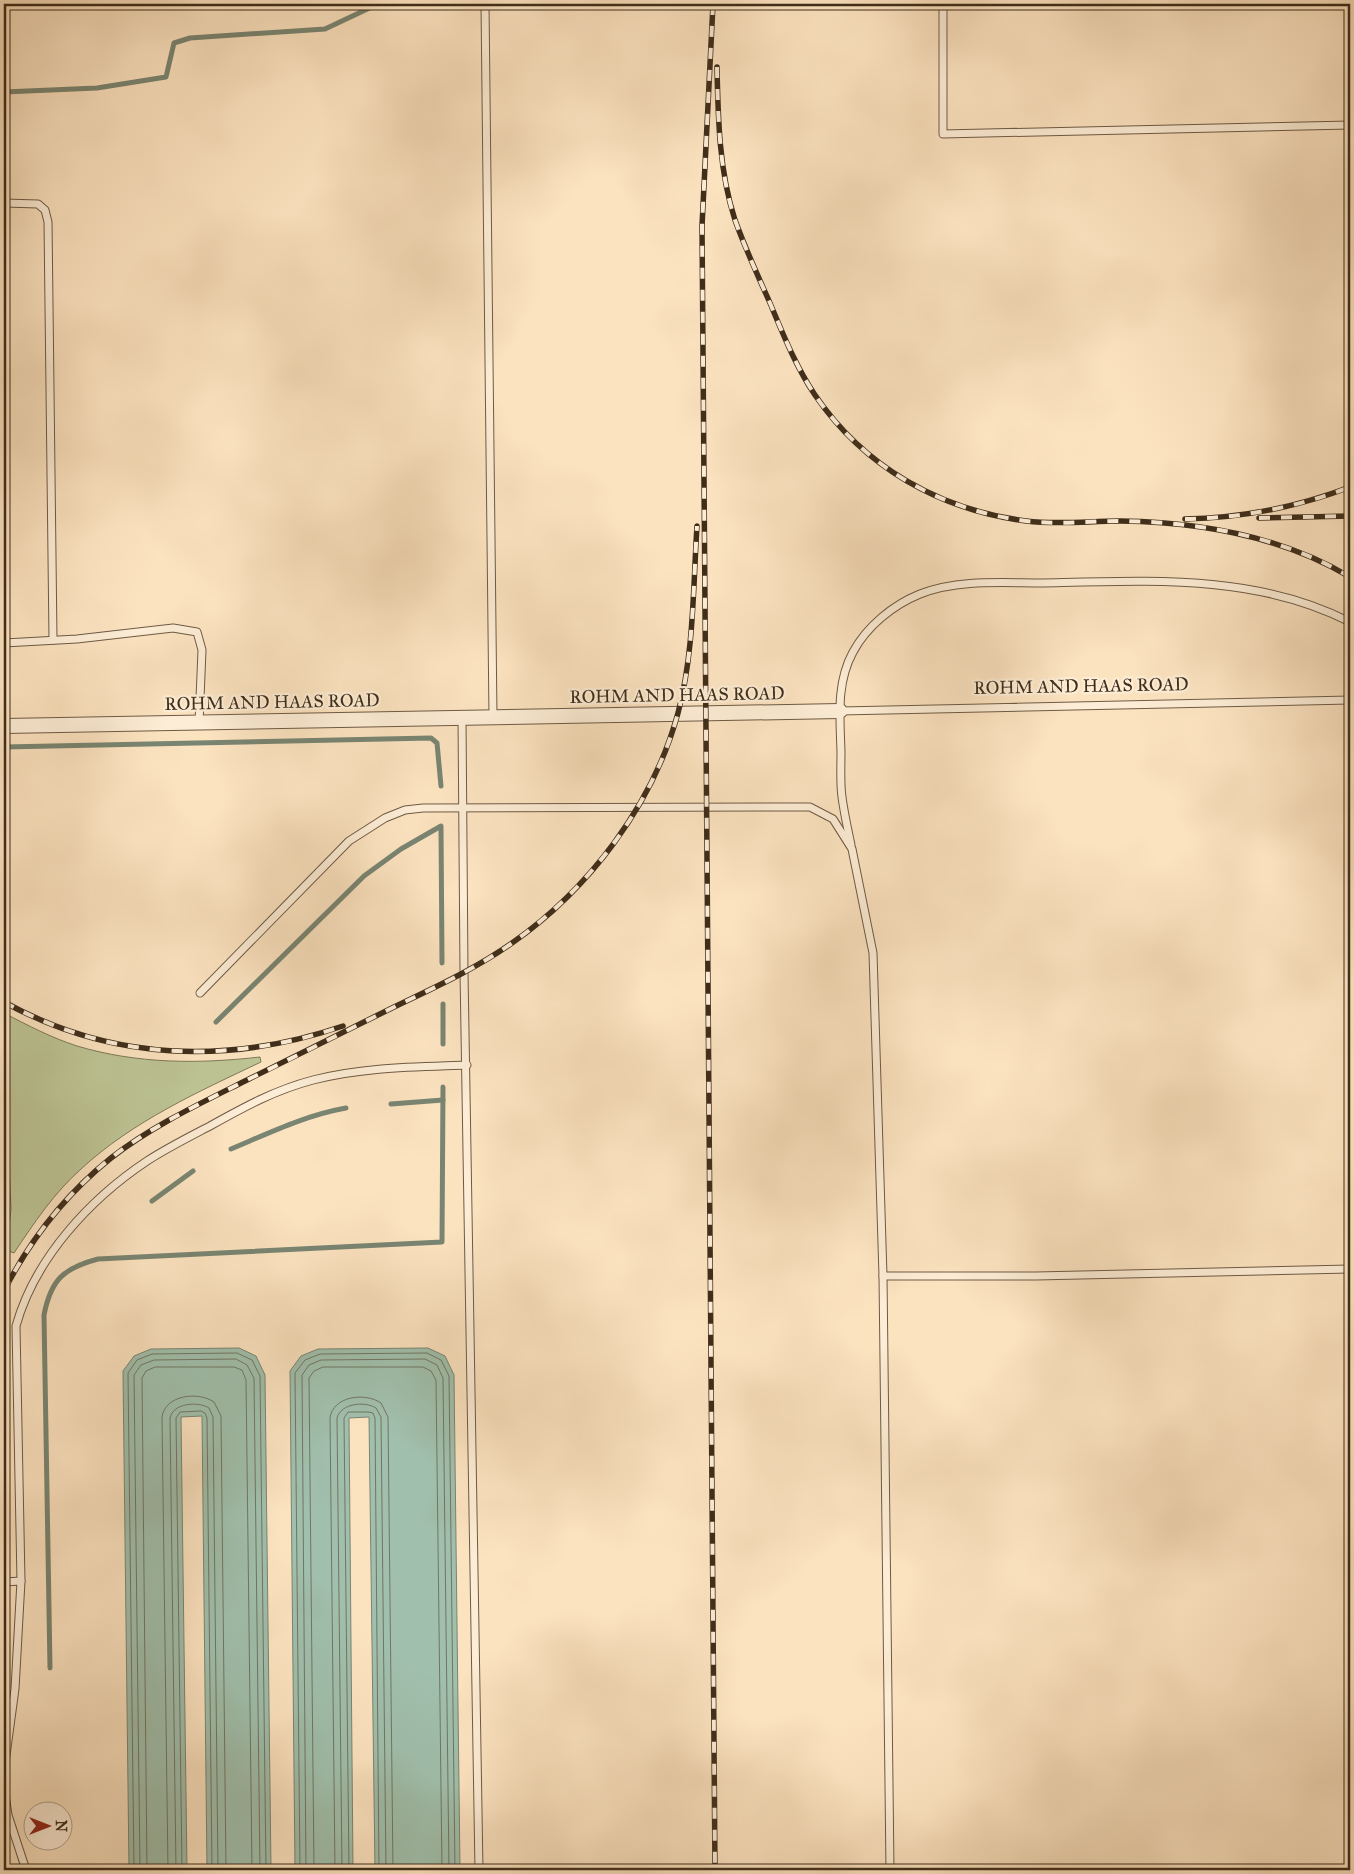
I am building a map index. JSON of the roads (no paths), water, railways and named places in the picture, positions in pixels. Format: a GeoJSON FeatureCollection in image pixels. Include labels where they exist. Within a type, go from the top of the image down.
{"type":"FeatureCollection","features":[{"type":"Feature","properties":{"kind":"street","name":"ROHM AND HAAS ROAD"},"geometry":{"type":"LineString","coordinates":[[4,726],[840,711]]}},
{"type":"Feature","properties":{"kind":"lane"},"geometry":{"type":"LineString","coordinates":[[485,4],[493,717]]}},
{"type":"Feature","properties":{"kind":"lane"},"geometry":{"type":"LineString","coordinates":[[943,4],[943,134],[1350,125]]}},
{"type":"Feature","properties":{"kind":"lane"},"geometry":{"type":"LineString","coordinates":[[1349,4],[1350,41]]}},
{"type":"Feature","properties":{"kind":"lane"},"geometry":{"type":"LineString","coordinates":[[4,203],[38,204],[45,210],[48,222],[53,640]]}},
{"type":"Feature","properties":{"kind":"lane"},"geometry":{"type":"LineString","coordinates":[[890,1870],[883,1276],[873,953],[842,796],[840,688],[846,667],[853,651],[867,632],[883,616],[900,604],[921,594],[944,588],[980,584],[1211,582],[1282,595],[1322,607],[1350,622]]}},
{"type":"Feature","properties":{"kind":"lane"},"geometry":{"type":"LineString","coordinates":[[4,643],[173,628],[197,632],[202,650],[199,722]]}},
{"type":"Feature","properties":{"kind":"lane","name":"ROHM AND HAAS ROAD"},"geometry":{"type":"LineString","coordinates":[[840,711],[1350,700]]}},
{"type":"Feature","properties":{"kind":"lane"},"geometry":{"type":"LineString","coordinates":[[462,718],[479,1870]]}},
{"type":"Feature","properties":{"kind":"lane"},"geometry":{"type":"LineString","coordinates":[[200,994],[349,841],[364,829],[405,810],[423,808],[810,807],[833,819],[852,849]]}},
{"type":"Feature","properties":{"kind":"lane"},"geometry":{"type":"LineString","coordinates":[[4,1770],[15,1689],[21,1581],[16,1326],[21,1307],[46,1260],[71,1229],[124,1178],[148,1160],[263,1096],[315,1079],[361,1071],[397,1067],[467,1066]]}},
{"type":"Feature","properties":{"kind":"lane"},"geometry":{"type":"LineString","coordinates":[[883,1276],[1046,1276],[1350,1269]]}},
{"type":"Feature","properties":{"kind":"lane"},"geometry":{"type":"LineString","coordinates":[[4,1582],[21,1581]]}},
{"type":"Feature","properties":{"kind":"lane"},"geometry":{"type":"LineString","coordinates":[[4,1787],[8,1815],[26,1870]]}},
{"type":"Feature","properties":{"kind":"water"},"geometry":{"type":"Polygon","coordinates":[[[239,1348],[256,1356],[265,1375],[271,1870],[207,1870],[202,1416],[181,1417],[187,1870],[129,1870],[123,1371],[134,1356],[151,1349],[239,1348]]]}},
{"type":"Feature","properties":{"kind":"water"},"geometry":{"type":"Polygon","coordinates":[[[428,1348],[445,1356],[454,1375],[460,1870],[375,1870],[369,1417],[349,1418],[353,1870],[295,1870],[290,1371],[301,1356],[318,1349],[428,1348]]]}},
{"type":"Feature","properties":{"kind":"waterway"},"geometry":{"type":"LineString","coordinates":[[4,92],[97,88],[166,77],[174,43],[190,38],[325,29],[378,4]]}},
{"type":"Feature","properties":{"kind":"waterway"},"geometry":{"type":"LineString","coordinates":[[4,747],[431,738],[437,743],[441,786]]}},
{"type":"Feature","properties":{"kind":"waterway"},"geometry":{"type":"LineString","coordinates":[[216,1022],[364,876],[401,849],[441,826],[442,963]]}},
{"type":"Feature","properties":{"kind":"waterway"},"geometry":{"type":"LineString","coordinates":[[443,1004],[443,1044]]}},
{"type":"Feature","properties":{"kind":"waterway"},"geometry":{"type":"LineString","coordinates":[[50,1668],[44,1315],[55,1284],[76,1266],[98,1259],[442,1242],[443,1087]]}},
{"type":"Feature","properties":{"kind":"waterway"},"geometry":{"type":"LineString","coordinates":[[391,1104],[443,1100]]}},
{"type":"Feature","properties":{"kind":"waterway"},"geometry":{"type":"LineString","coordinates":[[231,1149],[302,1120],[346,1108]]}},
{"type":"Feature","properties":{"kind":"waterway"},"geometry":{"type":"LineString","coordinates":[[152,1201],[193,1171]]}},
{"type":"Feature","properties":{"kind":"railway"},"geometry":{"type":"LineString","coordinates":[[713,4],[702,226],[715,1870]]}},
{"type":"Feature","properties":{"kind":"railway"},"geometry":{"type":"LineString","coordinates":[[717,67],[719,125],[726,183],[735,220],[747,251],[790,350],[808,384],[835,421],[857,444],[881,464],[907,481],[934,495],[964,507],[994,515],[1038,522],[1150,522],[1210,528],[1239,534],[1296,551],[1350,577]]}},
{"type":"Feature","properties":{"kind":"railway"},"geometry":{"type":"LineString","coordinates":[[1185,519],[1248,514],[1290,506],[1350,487]]}},
{"type":"Feature","properties":{"kind":"railway"},"geometry":{"type":"LineString","coordinates":[[1259,518],[1350,516]]}},
{"type":"Feature","properties":{"kind":"railway"},"geometry":{"type":"LineString","coordinates":[[4,1291],[37,1236],[64,1202],[95,1172],[127,1146],[193,1107],[483,962],[512,943],[540,921],[592,871],[635,812],[667,747],[678,713],[690,644],[697,526]]}},
{"type":"Feature","properties":{"kind":"railway"},"geometry":{"type":"LineString","coordinates":[[4,1002],[45,1022],[86,1036],[128,1046],[170,1051],[213,1051],[257,1047],[300,1039],[343,1026]]}}]}
